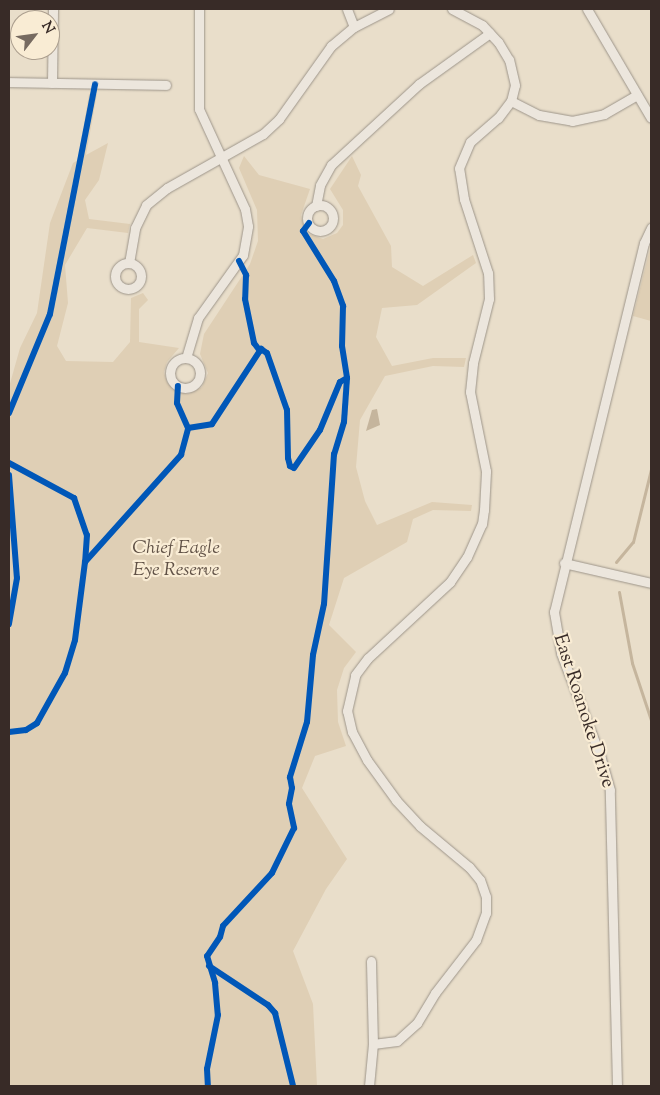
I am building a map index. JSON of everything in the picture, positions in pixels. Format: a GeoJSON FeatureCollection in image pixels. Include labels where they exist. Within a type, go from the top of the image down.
{"type":"FeatureCollection","features":[{"type":"Feature","properties":{"kind":"street"},"geometry":{"type":"LineString","coordinates":[[52,9],[52,83]]}},
{"type":"Feature","properties":{"kind":"street"},"geometry":{"type":"LineString","coordinates":[[186,358],[198,318],[236,267],[246,243],[245,209],[199,110],[199,9]]}},
{"type":"Feature","properties":{"kind":"street"},"geometry":{"type":"LineString","coordinates":[[347,9],[354,27]]}},
{"type":"Feature","properties":{"kind":"street"},"geometry":{"type":"LineString","coordinates":[[130,263],[135,228],[146,205],[167,188],[272,127],[323,54],[354,27],[389,9]]}},
{"type":"Feature","properties":{"kind":"street"},"geometry":{"type":"LineString","coordinates":[[373,1044],[397,1041],[417,1024],[435,992],[476,940],[486,913],[486,897],[480,880],[469,867],[420,826],[396,800],[367,760],[352,732],[347,711],[349,692],[359,669],[368,658],[450,582],[467,557],[482,524],[486,471],[470,392],[473,363],[489,299],[488,273],[464,198],[459,168],[470,142],[498,118],[511,101],[515,85],[513,71],[504,51],[490,33],[472,18],[452,9]]}},
{"type":"Feature","properties":{"kind":"street"},"geometry":{"type":"LineString","coordinates":[[587,9],[651,118]]}},
{"type":"Feature","properties":{"kind":"street"},"geometry":{"type":"LineString","coordinates":[[316,206],[320,185],[331,165],[420,84],[490,33]]}},
{"type":"Feature","properties":{"kind":"street"},"geometry":{"type":"LineString","coordinates":[[9,82],[166,85]]}},
{"type":"Feature","properties":{"kind":"street"},"geometry":{"type":"LineString","coordinates":[[511,101],[539,115],[572,121],[604,114],[638,95]]}},
{"type":"Feature","properties":{"kind":"street","name":"East Roanoke Drive"},"geometry":{"type":"LineString","coordinates":[[617,1086],[613,817],[601,758],[556,632],[554,612],[564,562],[644,243],[651,228]]}},
{"type":"Feature","properties":{"kind":"street"},"geometry":{"type":"LineString","coordinates":[[564,562],[651,583]]}},
{"type":"Feature","properties":{"kind":"street"},"geometry":{"type":"LineString","coordinates":[[369,1086],[373,1044],[371,961]]}},
{"type":"Feature","properties":{"kind":"green space","name":"Chief Eagle Eye Reserve"},"geometry":{"type":"Polygon","coordinates":[[[89,94],[97,94],[86,155],[108,143],[99,180],[85,200],[89,219],[130,224],[128,233],[87,228],[65,265],[68,303],[57,346],[66,361],[113,362],[130,342],[131,298],[143,293],[148,300],[139,309],[139,342],[179,348],[167,362],[164,372],[167,382],[173,390],[188,394],[202,387],[208,373],[200,354],[204,334],[250,264],[258,241],[257,210],[239,168],[244,156],[259,175],[310,189],[301,215],[303,225],[309,234],[323,239],[337,233],[343,225],[343,210],[330,189],[352,156],[361,175],[358,186],[391,246],[392,267],[423,286],[473,255],[476,263],[417,305],[382,308],[376,337],[392,366],[433,358],[466,358],[464,367],[433,366],[385,376],[360,420],[356,467],[365,501],[377,525],[432,502],[472,505],[471,511],[433,510],[413,519],[407,542],[344,578],[329,625],[356,652],[344,668],[337,690],[338,722],[346,746],[315,756],[302,788],[347,859],[326,889],[293,951],[313,1004],[317,1086],[9,1086],[9,387],[20,348],[37,313],[50,223],[73,163],[78,160],[89,94]]]}},
{"type":"Feature","properties":{"kind":"green space"},"geometry":{"type":"Polygon","coordinates":[[[651,245],[651,321],[633,316],[651,245]]]}},
{"type":"Feature","properties":{"kind":"shaded area"},"geometry":{"type":"Polygon","coordinates":[[[377,409],[380,425],[366,431],[372,410],[377,409]]]}},
{"type":"Feature","properties":{"kind":"waterway"},"geometry":{"type":"LineString","coordinates":[[616,562],[633,542],[651,469]]}},
{"type":"Feature","properties":{"kind":"waterway"},"geometry":{"type":"LineString","coordinates":[[619,592],[632,663],[651,720]]}},
{"type":"Feature","properties":{"kind":"cycle path"},"geometry":{"type":"LineString","coordinates":[[9,413],[50,314],[95,84]]}},
{"type":"Feature","properties":{"kind":"cycle path"},"geometry":{"type":"LineString","coordinates":[[309,223],[303,231],[334,281],[343,306],[342,346],[347,378]]}},
{"type":"Feature","properties":{"kind":"cycle path"},"geometry":{"type":"LineString","coordinates":[[239,261],[246,275],[245,299],[254,343],[260,351]]}},
{"type":"Feature","properties":{"kind":"cycle path"},"geometry":{"type":"LineString","coordinates":[[188,428],[212,424],[261,349],[267,353],[287,410],[288,458],[290,466],[294,468],[320,430],[340,382],[347,378],[344,422],[334,454],[324,604],[313,655],[307,722],[290,777],[292,788],[289,804],[294,828],[272,873],[223,926],[220,937],[207,956],[215,983],[218,1015],[207,1069],[208,1086]]}},
{"type":"Feature","properties":{"kind":"cycle path"},"geometry":{"type":"LineString","coordinates":[[9,732],[26,730],[37,723],[65,673],[75,640],[85,562],[181,455],[188,428],[177,403],[178,386]]}},
{"type":"Feature","properties":{"kind":"cycle path"},"geometry":{"type":"LineString","coordinates":[[9,463],[74,498],[87,535],[85,562]]}},
{"type":"Feature","properties":{"kind":"cycle path"},"geometry":{"type":"LineString","coordinates":[[9,475],[17,578],[9,624]]}},
{"type":"Feature","properties":{"kind":"cycle path"},"geometry":{"type":"LineString","coordinates":[[209,966],[268,1005],[275,1013],[293,1086]]}}]}
